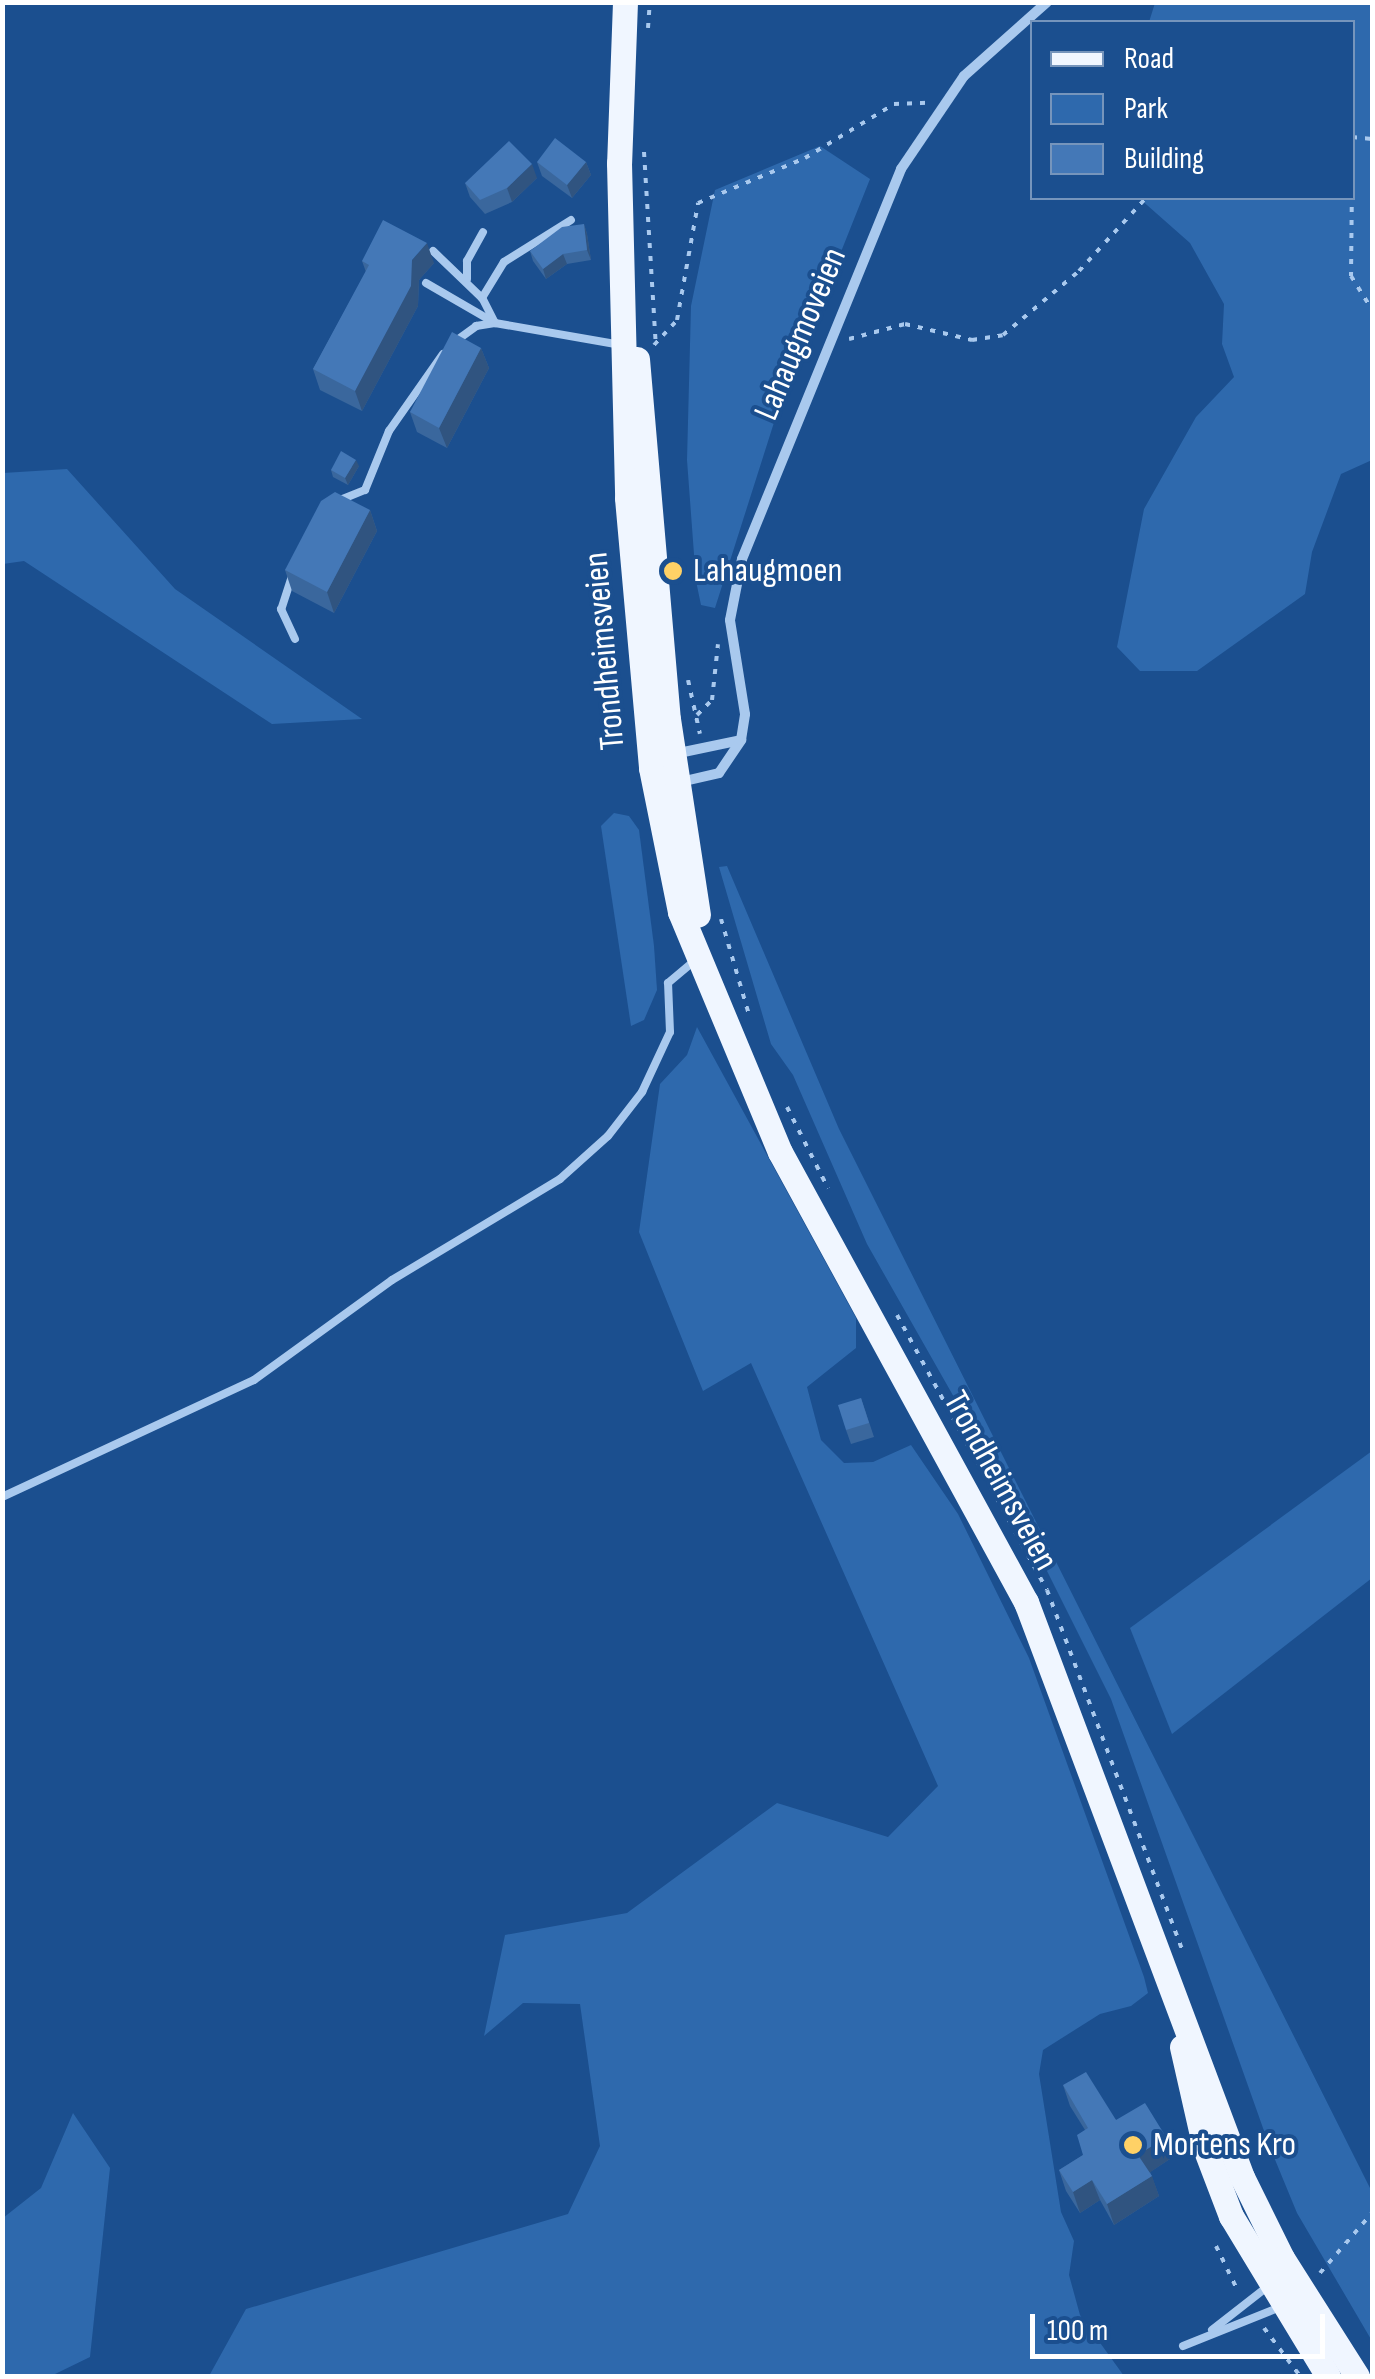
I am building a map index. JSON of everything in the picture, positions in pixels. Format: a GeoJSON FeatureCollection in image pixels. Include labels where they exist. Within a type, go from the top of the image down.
{"type":"FeatureCollection","features":[{"type":"Feature","properties":{"kind":"main road","name":"Trondheimsveien"},"geometry":{"type":"LineString","coordinates":[[625,2],[619,116],[625,282],[662,761],[680,912],[703,958]]}},
{"type":"Feature","properties":{"kind":"main road","name":"Trondheimsveien"},"geometry":{"type":"LineString","coordinates":[[662,761],[676,783],[703,958],[716,1003],[780,1152],[1026,1602],[1083,1741],[1176,2012],[1242,2177],[1308,2281],[1356,2376]]}},
{"type":"Feature","properties":{"kind":"main road","name":"Trondheimsveien"},"geometry":{"type":"LineString","coordinates":[[1176,2012],[1205,2148],[1231,2216],[1328,2376]]}},
{"type":"Feature","properties":{"kind":"street","name":"Lahaugmoveien"},"geometry":{"type":"LineString","coordinates":[[742,740],[745,714],[730,635],[746,545],[836,323],[901,169],[938,108],[992,48],[1046,2]]}},
{"type":"Feature","properties":{"kind":"street"},"geometry":{"type":"LineString","coordinates":[[662,761],[742,740]]}},
{"type":"Feature","properties":{"kind":"street"},"geometry":{"type":"LineString","coordinates":[[676,783],[718,773],[742,740]]}},
{"type":"Feature","properties":{"kind":"lane"},"geometry":{"type":"LineString","coordinates":[[482,298],[512,254],[571,220]]}},
{"type":"Feature","properties":{"kind":"lane"},"geometry":{"type":"LineString","coordinates":[[467,279],[466,262],[483,232]]}},
{"type":"Feature","properties":{"kind":"lane"},"geometry":{"type":"LineString","coordinates":[[434,250],[467,279],[495,323]]}},
{"type":"Feature","properties":{"kind":"lane"},"geometry":{"type":"LineString","coordinates":[[426,283],[495,323],[629,346]]}},
{"type":"Feature","properties":{"kind":"lane"},"geometry":{"type":"LineString","coordinates":[[330,505],[365,490],[389,430],[428,370],[459,337],[495,323]]}},
{"type":"Feature","properties":{"kind":"lane"},"geometry":{"type":"LineString","coordinates":[[295,639],[281,609],[298,562]]}},
{"type":"Feature","properties":{"kind":"lane"},"geometry":{"type":"LineString","coordinates":[[2,1497],[254,1380],[392,1280],[560,1180],[608,1136],[642,1092],[670,1032],[668,983],[678,968],[703,958]]}},
{"type":"Feature","properties":{"kind":"lane"},"geometry":{"type":"LineString","coordinates":[[1183,2346],[1308,2281]]}},
{"type":"Feature","properties":{"kind":"lane"},"geometry":{"type":"LineString","coordinates":[[1212,2330],[1308,2281]]}},
{"type":"Feature","properties":{"kind":"path"},"geometry":{"type":"LineString","coordinates":[[629,346],[662,342],[675,325],[693,212],[704,198],[805,158],[894,104],[914,100],[938,108]]}},
{"type":"Feature","properties":{"kind":"path"},"geometry":{"type":"LineString","coordinates":[[836,323],[856,342],[905,324],[972,340],[1002,336],[1079,271],[1144,200]]}},
{"type":"Feature","properties":{"kind":"path"},"geometry":{"type":"LineString","coordinates":[[1352,200],[1351,276],[1372,310]]}},
{"type":"Feature","properties":{"kind":"path"},"geometry":{"type":"LineString","coordinates":[[697,715],[712,700],[713,652],[730,635]]}},
{"type":"Feature","properties":{"kind":"path"},"geometry":{"type":"LineString","coordinates":[[1308,2281],[1372,2214]]}},
{"type":"Feature","properties":{"kind":"path"},"geometry":{"type":"LineString","coordinates":[[1216,2246],[1236,2287]]}},
{"type":"Feature","properties":{"kind":"path"},"geometry":{"type":"LineString","coordinates":[[1263,2327],[1300,2376]]}},
{"type":"Feature","properties":{"kind":"green space"},"geometry":{"type":"Polygon","coordinates":[[[1155,3],[1372,3],[1372,460],[1341,474],[1312,552],[1305,594],[1197,671],[1140,671],[1117,647],[1144,509],[1196,417],[1234,377],[1222,344],[1224,304],[1190,243],[1141,200],[1355,200],[1355,20],[1150,20],[1155,3]]]}},
{"type":"Feature","properties":{"kind":"green space"},"geometry":{"type":"Polygon","coordinates":[[[820,146],[870,179],[778,410],[715,608],[701,605],[687,460],[691,306],[715,190],[820,146]]]}},
{"type":"Feature","properties":{"kind":"green space"},"geometry":{"type":"Polygon","coordinates":[[[67,469],[175,589],[362,719],[272,724],[24,561],[3,564],[3,473],[67,469]]]}},
{"type":"Feature","properties":{"kind":"green space"},"geometry":{"type":"Polygon","coordinates":[[[614,813],[629,816],[639,830],[654,946],[657,990],[644,1020],[631,1026],[601,826],[614,813]]]}},
{"type":"Feature","properties":{"kind":"green space"},"geometry":{"type":"Polygon","coordinates":[[[727,866],[839,1129],[1372,2192],[1372,2341],[1297,2213],[1269,2145],[1111,1699],[1005,1487],[867,1244],[793,1075],[771,1044],[719,867],[727,866]]]}},
{"type":"Feature","properties":{"kind":"green space"},"geometry":{"type":"Polygon","coordinates":[[[697,1027],[856,1318],[856,1348],[807,1387],[821,1440],[844,1463],[873,1462],[911,1445],[958,1514],[1029,1658],[1144,1977],[1148,1993],[1131,2006],[1100,2014],[1043,2050],[1039,2074],[1061,2212],[1074,2241],[1069,2275],[1080,2315],[1124,2376],[209,2376],[246,2309],[568,2214],[600,2146],[580,2004],[523,2003],[484,2036],[505,1935],[627,1913],[777,1803],[888,1837],[938,1786],[751,1363],[703,1391],[639,1232],[660,1084],[687,1055],[697,1027]]]}},
{"type":"Feature","properties":{"kind":"green space"},"geometry":{"type":"Polygon","coordinates":[[[1372,1451],[1372,1578],[1172,1734],[1130,1628],[1372,1451]]]}},
{"type":"Feature","properties":{"kind":"green space"},"geometry":{"type":"Polygon","coordinates":[[[73,2113],[110,2168],[90,2357],[51,2376],[3,2376],[3,2218],[41,2188],[73,2113]]]}},
{"type":"Feature","properties":{"kind":"building"},"geometry":{"type":"Polygon","coordinates":[[[555,138],[586,162],[567,185],[537,162],[555,138]]]}},
{"type":"Feature","properties":{"kind":"building"},"geometry":{"type":"Polygon","coordinates":[[[509,141],[532,164],[507,188],[480,200],[465,183],[509,141]]]}},
{"type":"Feature","properties":{"kind":"building"},"geometry":{"type":"Polygon","coordinates":[[[383,220],[427,243],[412,260],[411,286],[355,391],[313,369],[369,265],[362,261],[383,220]]]}},
{"type":"Feature","properties":{"kind":"building"},"geometry":{"type":"Polygon","coordinates":[[[584,224],[587,250],[563,254],[543,269],[530,251],[562,227],[584,224]]]}},
{"type":"Feature","properties":{"kind":"building"},"geometry":{"type":"Polygon","coordinates":[[[452,332],[481,348],[439,428],[410,412],[452,332]]]}},
{"type":"Feature","properties":{"kind":"building"},"geometry":{"type":"Polygon","coordinates":[[[341,451],[356,460],[345,478],[331,470],[341,451]]]}},
{"type":"Feature","properties":{"kind":"building"},"geometry":{"type":"Polygon","coordinates":[[[335,492],[370,510],[327,592],[285,570],[321,501],[335,492]]]}},
{"type":"Feature","properties":{"kind":"building"},"geometry":{"type":"Polygon","coordinates":[[[861,1398],[869,1423],[846,1430],[838,1405],[861,1398]]]}},
{"type":"Feature","properties":{"kind":"building"},"geometry":{"type":"Polygon","coordinates":[[[1086,2072],[1116,2120],[1145,2103],[1166,2137],[1138,2155],[1152,2176],[1107,2204],[1092,2180],[1073,2192],[1059,2170],[1083,2155],[1077,2135],[1088,2128],[1063,2085],[1086,2072]]]}},
{"type":"Feature","properties":{"kind":"place","name":"Lahaugmoen"},"geometry":{"type":"Point","coordinates":[673,571]}},
{"type":"Feature","properties":{"kind":"place","name":"Mortens Kro"},"geometry":{"type":"Point","coordinates":[1133,2145]}}]}
